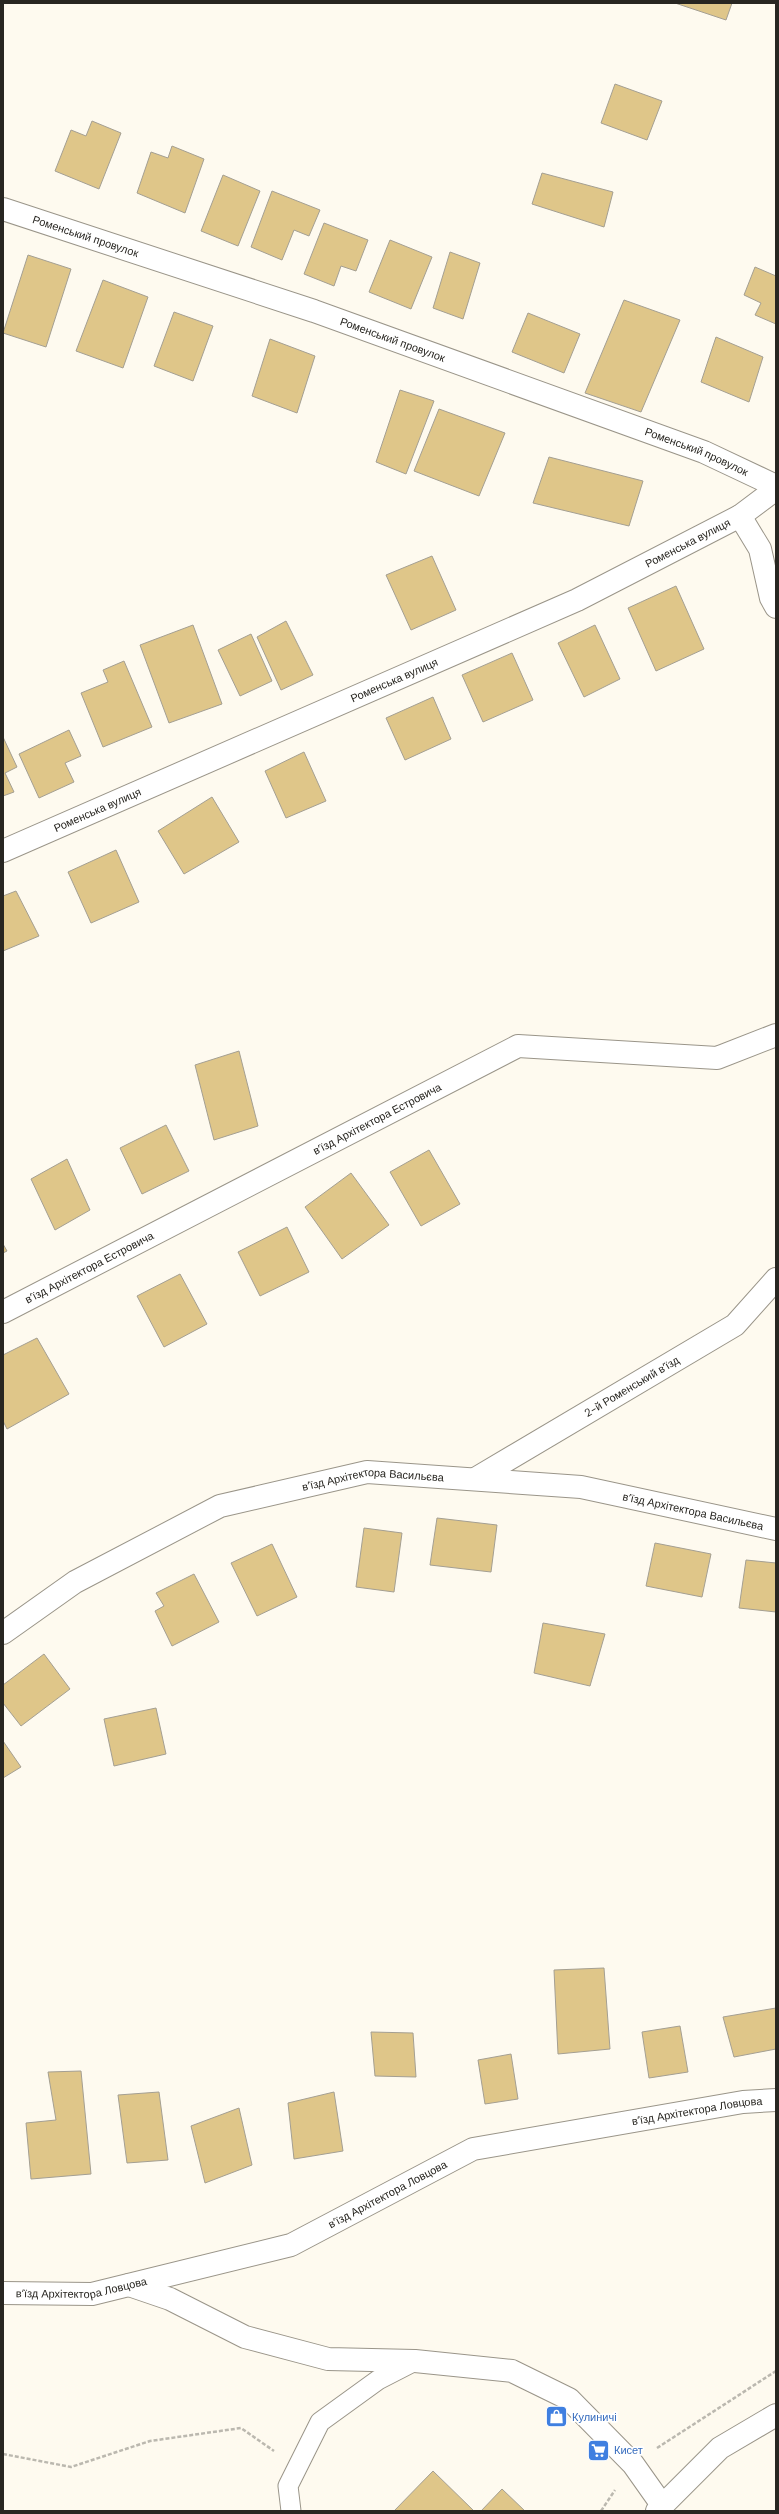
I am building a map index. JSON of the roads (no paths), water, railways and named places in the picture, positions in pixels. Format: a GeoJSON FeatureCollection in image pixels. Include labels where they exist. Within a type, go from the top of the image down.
{"type":"FeatureCollection","features":[{"type":"Feature","properties":{"kind":"street","name":"Роменський провулок"},"geometry":{"type":"LineString","coordinates":[[3,209],[314,311],[704,452],[776,486]]}},
{"type":"Feature","properties":{"kind":"street","name":"Роменська вулиця"},"geometry":{"type":"LineString","coordinates":[[3,851],[578,600],[740,516],[776,489]]}},
{"type":"Feature","properties":{"kind":"street"},"geometry":{"type":"LineString","coordinates":[[740,516],[760,549],[770,598],[776,607]]}},
{"type":"Feature","properties":{"kind":"street","name":"в’їзд Архітектора Естровича"},"geometry":{"type":"LineString","coordinates":[[3,1312],[518,1046],[717,1058],[776,1035]]}},
{"type":"Feature","properties":{"kind":"street","name":"2-й Роменський в’їзд"},"geometry":{"type":"LineString","coordinates":[[475,1479],[735,1325],[776,1279]]}},
{"type":"Feature","properties":{"kind":"street","name":"в’їзд Архітектора Васильєва"},"geometry":{"type":"LineString","coordinates":[[3,1633],[75,1582],[220,1506],[368,1472],[581,1487],[776,1529]]}},
{"type":"Feature","properties":{"kind":"street","name":"в’їзд Архітектора Ловцова"},"geometry":{"type":"LineString","coordinates":[[3,2293],[92,2294],[291,2245],[473,2149],[744,2102],[776,2100]]}},
{"type":"Feature","properties":{"kind":"street"},"geometry":{"type":"LineString","coordinates":[[129,2285],[170,2299],[245,2337],[328,2359],[415,2361],[512,2371],[569,2399],[633,2464],[660,2508],[720,2448],[776,2415]]}},
{"type":"Feature","properties":{"kind":"lane"},"geometry":{"type":"LineString","coordinates":[[291,2511],[288,2486],[320,2422],[378,2380],[415,2361]]}},
{"type":"Feature","properties":{"kind":"place","name":"Кулиничі"},"geometry":{"type":"Point","coordinates":[556,2417]}},
{"type":"Feature","properties":{"kind":"place","name":"Кисет"},"geometry":{"type":"Point","coordinates":[598,2450]}}]}
